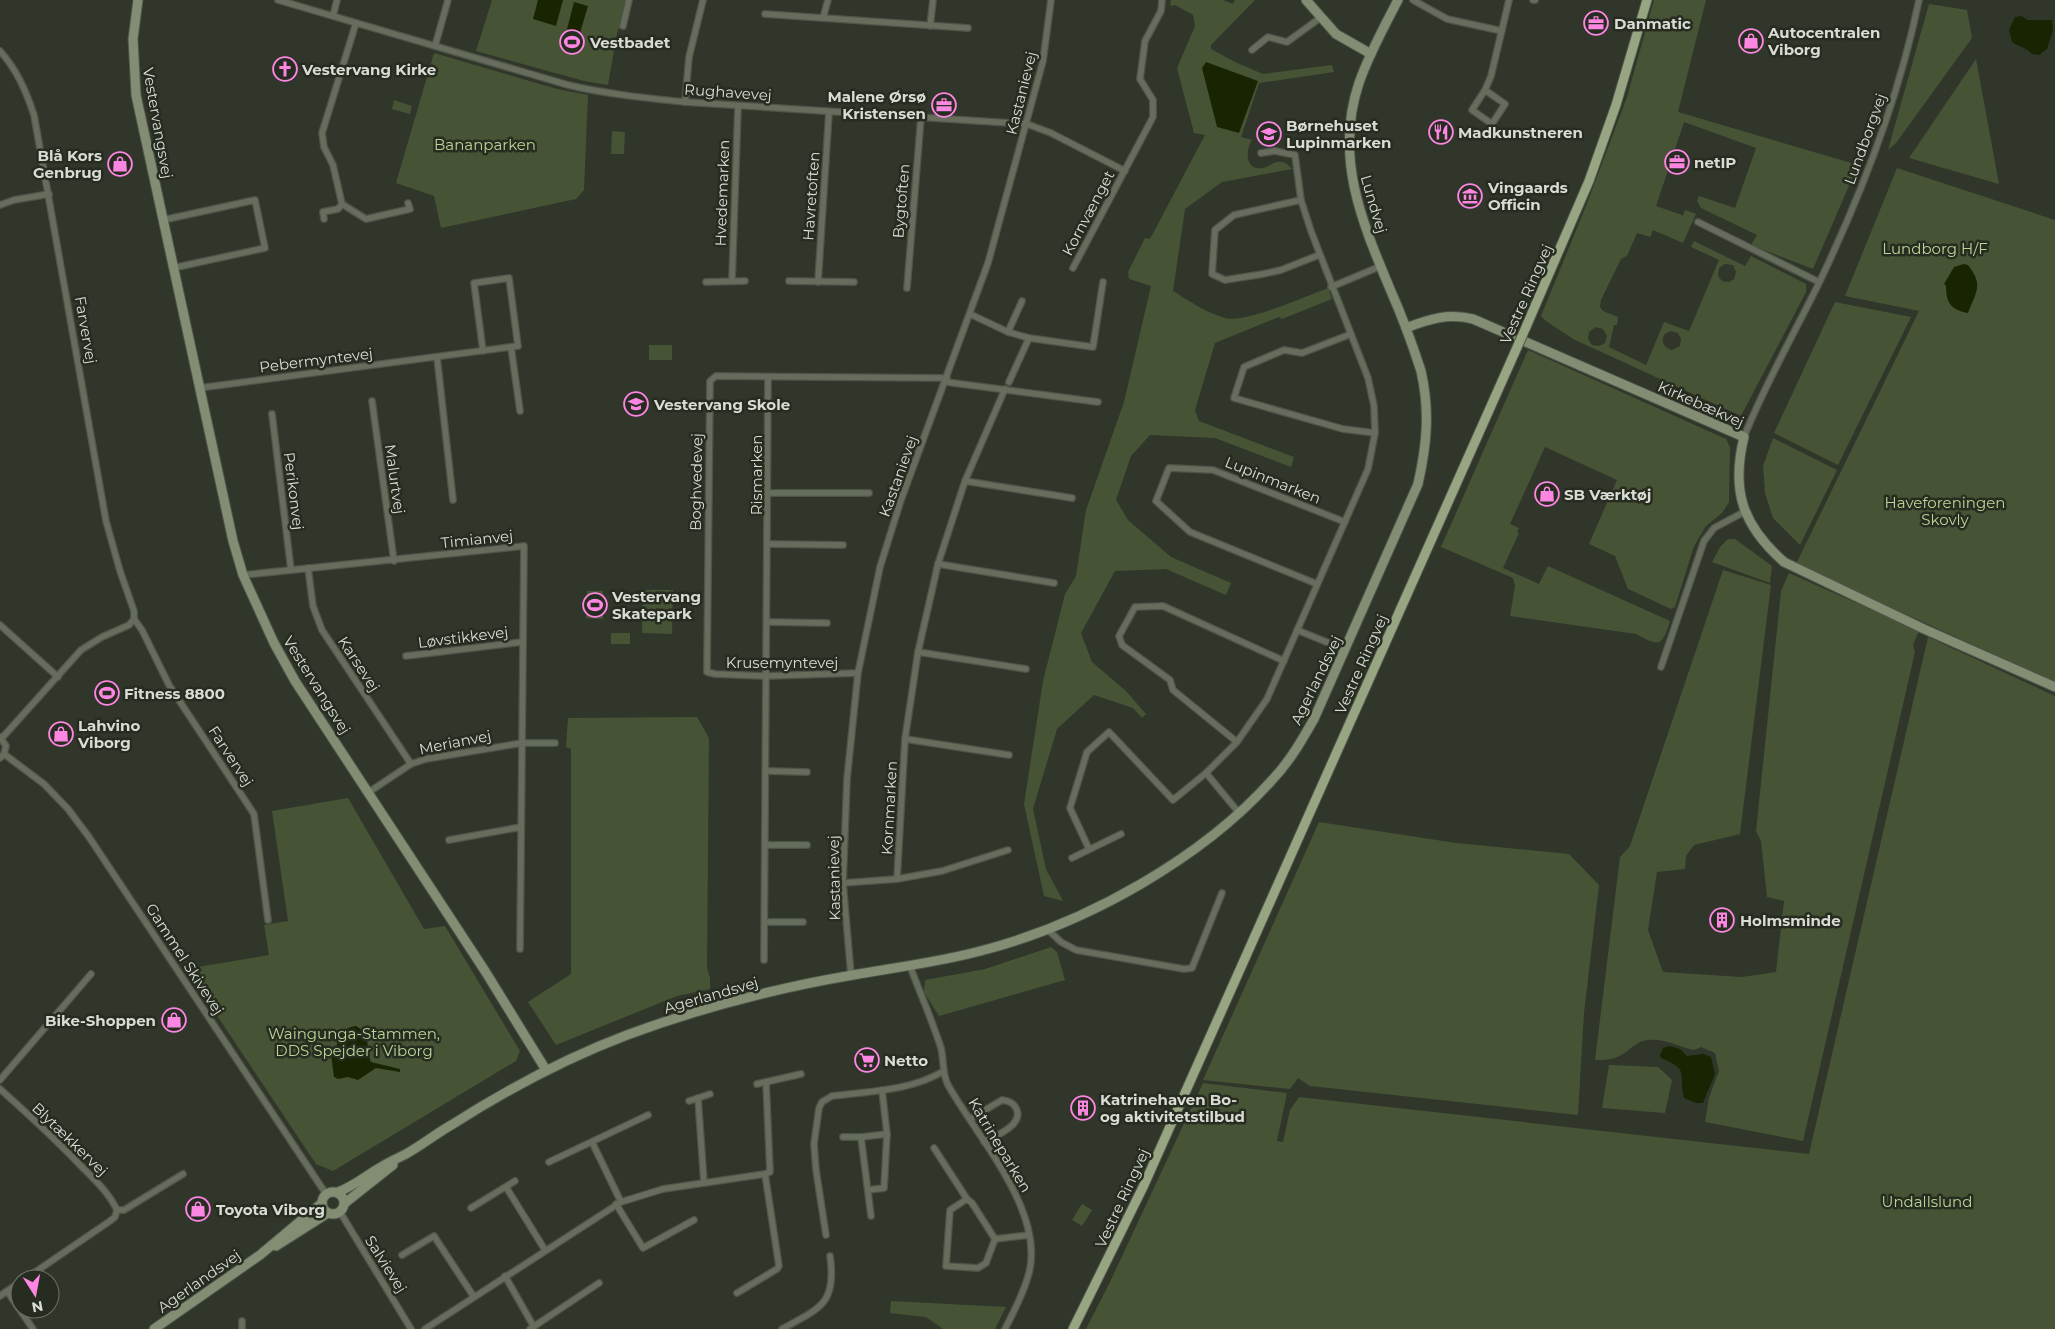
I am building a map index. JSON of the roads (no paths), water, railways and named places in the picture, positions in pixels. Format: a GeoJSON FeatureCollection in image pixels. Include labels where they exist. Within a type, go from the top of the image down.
{"type":"FeatureCollection","features":[{"type":"Feature","properties":{"kind":"main road","name":"Vestre Ringvej"},"geometry":{"type":"LineString","coordinates":[[1073,1329],[1144,1185],[1515,352],[1589,181],[1616,106],[1646,0]]}},
{"type":"Feature","properties":{"kind":"street","name":"Vestervangsvej"},"geometry":{"type":"LineString","coordinates":[[138,0],[133,39],[136,96],[233,541],[243,575],[274,643],[291,673],[485,971],[546,1070]]}},
{"type":"Feature","properties":{"kind":"street","name":"Rughavevej"},"geometry":{"type":"LineString","coordinates":[[278,0],[568,85],[640,99],[1027,124]]}},
{"type":"Feature","properties":{"kind":"street"},"geometry":{"type":"LineString","coordinates":[[332,16],[337,0]]}},
{"type":"Feature","properties":{"kind":"street"},"geometry":{"type":"LineString","coordinates":[[435,46],[448,0]]}},
{"type":"Feature","properties":{"kind":"street"},"geometry":{"type":"LineString","coordinates":[[623,26],[629,0]]}},
{"type":"Feature","properties":{"kind":"street"},"geometry":{"type":"LineString","coordinates":[[685,102],[689,57],[704,0]]}},
{"type":"Feature","properties":{"kind":"street"},"geometry":{"type":"LineString","coordinates":[[823,18],[828,0]]}},
{"type":"Feature","properties":{"kind":"street"},"geometry":{"type":"LineString","coordinates":[[930,26],[933,0]]}},
{"type":"Feature","properties":{"kind":"street","name":"Kastanievej"},"geometry":{"type":"LineString","coordinates":[[851,975],[844,883],[847,779],[858,673],[880,567],[901,500],[947,380],[988,263],[1043,61],[1052,0]]}},
{"type":"Feature","properties":{"kind":"street","name":"Kornvænget"},"geometry":{"type":"LineString","coordinates":[[1073,268],[1153,117],[1153,100],[1140,79],[1145,41],[1161,11],[1162,0]]}},
{"type":"Feature","properties":{"kind":"street"},"geometry":{"type":"LineString","coordinates":[[1306,0],[1336,34],[1371,54]]}},
{"type":"Feature","properties":{"kind":"street","name":"Lundvej"},"geometry":{"type":"LineString","coordinates":[[1398,0],[1371,54],[1359,84],[1353,108],[1349,154],[1357,204],[1406,328]]}},
{"type":"Feature","properties":{"kind":"street"},"geometry":{"type":"LineString","coordinates":[[1413,0],[1448,19],[1502,31]]}},
{"type":"Feature","properties":{"kind":"street"},"geometry":{"type":"LineString","coordinates":[[1485,90],[1505,104],[1492,124],[1472,110],[1485,90],[1491,76],[1509,0]]}},
{"type":"Feature","properties":{"kind":"street","name":"Lundborgvej"},"geometry":{"type":"LineString","coordinates":[[1744,437],[1848,220],[1873,158],[1894,93],[1919,0]]}},
{"type":"Feature","properties":{"kind":"street"},"geometry":{"type":"LineString","coordinates":[[765,14],[968,28]]}},
{"type":"Feature","properties":{"kind":"street"},"geometry":{"type":"LineString","coordinates":[[1252,50],[1268,37],[1287,42],[1320,18]]}},
{"type":"Feature","properties":{"kind":"street"},"geometry":{"type":"LineString","coordinates":[[356,23],[322,133],[324,147],[333,165],[342,204],[366,219],[410,210],[408,203]]}},
{"type":"Feature","properties":{"kind":"street","name":"Farvervej"},"geometry":{"type":"LineString","coordinates":[[0,51],[10,62],[25,88],[34,116],[106,521],[134,611],[134,619],[142,630],[169,685],[254,814],[268,920]]}},
{"type":"Feature","properties":{"kind":"street","name":"Hvedemarken"},"geometry":{"type":"LineString","coordinates":[[732,281],[738,106]]}},
{"type":"Feature","properties":{"kind":"street","name":"Havretoften"},"geometry":{"type":"LineString","coordinates":[[818,282],[830,112]]}},
{"type":"Feature","properties":{"kind":"street","name":"Bygtoften"},"geometry":{"type":"LineString","coordinates":[[907,288],[921,117]]}},
{"type":"Feature","properties":{"kind":"street","name":"Kornvænget"},"geometry":{"type":"LineString","coordinates":[[1027,124],[1051,133],[1124,171]]}},
{"type":"Feature","properties":{"kind":"street"},"geometry":{"type":"LineString","coordinates":[[1088,850],[1070,808],[1088,752],[1109,732],[1173,800],[1206,773],[1237,742],[1267,698],[1368,469],[1375,433],[1374,406],[1368,378],[1319,255],[1301,200],[1295,155],[1275,151],[1261,153]]}},
{"type":"Feature","properties":{"kind":"street"},"geometry":{"type":"LineString","coordinates":[[0,205],[14,200],[49,194]]}},
{"type":"Feature","properties":{"kind":"street"},"geometry":{"type":"LineString","coordinates":[[163,220],[254,200],[265,248],[173,268]]}},
{"type":"Feature","properties":{"kind":"street"},"geometry":{"type":"LineString","coordinates":[[1301,200],[1234,215],[1215,230],[1212,274],[1225,280],[1263,274],[1281,270],[1319,255]]}},
{"type":"Feature","properties":{"kind":"street"},"geometry":{"type":"LineString","coordinates":[[324,219],[322,212],[338,209],[342,204]]}},
{"type":"Feature","properties":{"kind":"street"},"geometry":{"type":"LineString","coordinates":[[1698,222],[1819,282]]}},
{"type":"Feature","properties":{"kind":"street"},"geometry":{"type":"LineString","coordinates":[[1331,287],[1381,266]]}},
{"type":"Feature","properties":{"kind":"street"},"geometry":{"type":"LineString","coordinates":[[483,351],[474,283],[509,278],[518,346],[511,347],[520,411]]}},
{"type":"Feature","properties":{"kind":"street"},"geometry":{"type":"LineString","coordinates":[[706,282],[745,281]]}},
{"type":"Feature","properties":{"kind":"street"},"geometry":{"type":"LineString","coordinates":[[789,281],[854,282]]}},
{"type":"Feature","properties":{"kind":"street"},"geometry":{"type":"LineString","coordinates":[[970,314],[1008,332],[1029,338],[1093,347],[1103,282]]}},
{"type":"Feature","properties":{"kind":"street"},"geometry":{"type":"LineString","coordinates":[[1008,332],[1022,301]]}},
{"type":"Feature","properties":{"kind":"street","name":"Kirkebækvej"},"geometry":{"type":"LineString","coordinates":[[1406,328],[1442,316],[1473,319],[1744,437],[1738,475],[1744,512],[1767,547],[1784,562],[1924,630],[1972,649],[2055,687]]}},
{"type":"Feature","properties":{"kind":"street","name":"Agerlandsvej"},"geometry":{"type":"LineString","coordinates":[[338,1192],[406,1153],[483,1105],[546,1070],[625,1036],[692,1013],[767,992],[986,950],[1047,929],[1099,906],[1168,867],[1240,814],[1275,778],[1296,750],[1314,719],[1418,484],[1425,453],[1427,397],[1421,371],[1406,328]]}},
{"type":"Feature","properties":{"kind":"street"},"geometry":{"type":"LineString","coordinates":[[1351,334],[1302,353],[1284,350],[1244,367],[1234,398],[1343,430],[1375,433]]}},
{"type":"Feature","properties":{"kind":"street"},"geometry":{"type":"LineString","coordinates":[[1009,382],[1029,338]]}},
{"type":"Feature","properties":{"kind":"street","name":"Pebermyntevej"},"geometry":{"type":"LineString","coordinates":[[199,388],[511,347]]}},
{"type":"Feature","properties":{"kind":"street"},"geometry":{"type":"LineString","coordinates":[[436,357],[453,500]]}},
{"type":"Feature","properties":{"kind":"street","name":"Boghvedevej"},"geometry":{"type":"LineString","coordinates":[[707,672],[710,381],[716,376],[947,380]]}},
{"type":"Feature","properties":{"kind":"street","name":"Rismarken"},"geometry":{"type":"LineString","coordinates":[[764,960],[767,771],[768,377]]}},
{"type":"Feature","properties":{"kind":"street"},"geometry":{"type":"LineString","coordinates":[[947,380],[1098,402]]}},
{"type":"Feature","properties":{"kind":"street","name":"Kornmarken"},"geometry":{"type":"LineString","coordinates":[[897,879],[905,739],[918,652],[938,564],[966,481],[1006,389]]}},
{"type":"Feature","properties":{"kind":"street","name":"Malurtvej"},"geometry":{"type":"LineString","coordinates":[[372,401],[394,561]]}},
{"type":"Feature","properties":{"kind":"street","name":"Perikonvej"},"geometry":{"type":"LineString","coordinates":[[272,414],[291,570]]}},
{"type":"Feature","properties":{"kind":"street","name":"Lupinmarken"},"geometry":{"type":"LineString","coordinates":[[1317,584],[1190,532],[1156,501],[1169,468],[1213,470],[1345,522]]}},
{"type":"Feature","properties":{"kind":"street"},"geometry":{"type":"LineString","coordinates":[[966,481],[1072,498]]}},
{"type":"Feature","properties":{"kind":"street"},"geometry":{"type":"LineString","coordinates":[[768,493],[869,493]]}},
{"type":"Feature","properties":{"kind":"street"},"geometry":{"type":"LineString","coordinates":[[1661,667],[1704,542],[1714,528],[1744,512]]}},
{"type":"Feature","properties":{"kind":"street"},"geometry":{"type":"LineString","coordinates":[[768,544],[843,545]]}},
{"type":"Feature","properties":{"kind":"street","name":"Timianvej"},"geometry":{"type":"LineString","coordinates":[[243,575],[394,561],[524,546],[520,949]]}},
{"type":"Feature","properties":{"kind":"street"},"geometry":{"type":"LineString","coordinates":[[938,564],[1054,582]]}},
{"type":"Feature","properties":{"kind":"street","name":"Karsevej"},"geometry":{"type":"LineString","coordinates":[[308,568],[313,606],[322,630],[411,764]]}},
{"type":"Feature","properties":{"kind":"street"},"geometry":{"type":"LineString","coordinates":[[1237,742],[1173,690],[1170,680],[1122,645],[1119,636],[1135,607],[1164,606],[1284,661]]}},
{"type":"Feature","properties":{"kind":"street"},"geometry":{"type":"LineString","coordinates":[[2,756],[6,746],[1,737],[81,650],[90,643],[129,625],[134,619]]}},
{"type":"Feature","properties":{"kind":"street"},"geometry":{"type":"LineString","coordinates":[[768,622],[827,623]]}},
{"type":"Feature","properties":{"kind":"street"},"geometry":{"type":"LineString","coordinates":[[0,625],[58,677]]}},
{"type":"Feature","properties":{"kind":"street"},"geometry":{"type":"LineString","coordinates":[[1297,630],[1346,650]]}},
{"type":"Feature","properties":{"kind":"street","name":"Løvstikkevej"},"geometry":{"type":"LineString","coordinates":[[406,656],[522,642]]}},
{"type":"Feature","properties":{"kind":"street"},"geometry":{"type":"LineString","coordinates":[[918,652],[1026,669]]}},
{"type":"Feature","properties":{"kind":"street","name":"Krusemyntevej"},"geometry":{"type":"LineString","coordinates":[[707,672],[766,676],[858,673]]}},
{"type":"Feature","properties":{"kind":"street"},"geometry":{"type":"LineString","coordinates":[[905,739],[1009,755]]}},
{"type":"Feature","properties":{"kind":"street","name":"Merianvej"},"geometry":{"type":"LineString","coordinates":[[369,792],[411,764],[522,743],[555,743]]}},
{"type":"Feature","properties":{"kind":"street","name":"Gammel Skivevej"},"geometry":{"type":"LineString","coordinates":[[2,756],[44,784],[68,809],[89,837],[324,1198]]}},
{"type":"Feature","properties":{"kind":"street"},"geometry":{"type":"LineString","coordinates":[[767,771],[807,772]]}},
{"type":"Feature","properties":{"kind":"street"},"geometry":{"type":"LineString","coordinates":[[1206,773],[1240,814]]}},
{"type":"Feature","properties":{"kind":"street"},"geometry":{"type":"LineString","coordinates":[[449,840],[521,827]]}},
{"type":"Feature","properties":{"kind":"street"},"geometry":{"type":"LineString","coordinates":[[1072,858],[1121,834]]}},
{"type":"Feature","properties":{"kind":"street"},"geometry":{"type":"LineString","coordinates":[[766,845],[807,845]]}},
{"type":"Feature","properties":{"kind":"street"},"geometry":{"type":"LineString","coordinates":[[844,883],[897,879],[942,872],[1008,850]]}},
{"type":"Feature","properties":{"kind":"street"},"geometry":{"type":"LineString","coordinates":[[1047,929],[1060,942],[1076,950],[1184,969],[1192,968],[1222,893]]}},
{"type":"Feature","properties":{"kind":"street"},"geometry":{"type":"LineString","coordinates":[[765,922],[803,922]]}},
{"type":"Feature","properties":{"kind":"street","name":"Katrineparken"},"geometry":{"type":"LineString","coordinates":[[910,966],[941,1048],[947,1083],[1016,1194],[1026,1219],[1031,1253],[1030,1271],[1024,1292],[1005,1329]]}},
{"type":"Feature","properties":{"kind":"street"},"geometry":{"type":"LineString","coordinates":[[0,1080],[91,974]]}},
{"type":"Feature","properties":{"kind":"street"},"geometry":{"type":"LineString","coordinates":[[826,1235],[814,1144],[819,1108],[822,1102],[832,1096],[912,1086],[944,1071]]}},
{"type":"Feature","properties":{"kind":"street"},"geometry":{"type":"LineString","coordinates":[[757,1084],[801,1074]]}},
{"type":"Feature","properties":{"kind":"street"},"geometry":{"type":"LineString","coordinates":[[425,1329],[618,1203],[663,1189],[770,1172],[766,1082]]}},
{"type":"Feature","properties":{"kind":"street","name":"Blytækkervej"},"geometry":{"type":"LineString","coordinates":[[0,1089],[55,1138],[104,1190],[117,1210]]}},
{"type":"Feature","properties":{"kind":"street"},"geometry":{"type":"LineString","coordinates":[[868,1190],[884,1188],[887,1134],[882,1090]]}},
{"type":"Feature","properties":{"kind":"street"},"geometry":{"type":"LineString","coordinates":[[690,1101],[710,1094]]}},
{"type":"Feature","properties":{"kind":"street"},"geometry":{"type":"LineString","coordinates":[[698,1098],[704,1183]]}},
{"type":"Feature","properties":{"kind":"street"},"geometry":{"type":"LineString","coordinates":[[970,1119],[1002,1100],[1013,1104],[1018,1115],[1013,1125],[984,1142]]}},
{"type":"Feature","properties":{"kind":"street"},"geometry":{"type":"LineString","coordinates":[[548,1162],[648,1115]]}},
{"type":"Feature","properties":{"kind":"street"},"geometry":{"type":"LineString","coordinates":[[844,1137],[887,1134]]}},
{"type":"Feature","properties":{"kind":"street"},"geometry":{"type":"LineString","coordinates":[[861,1137],[871,1216]]}},
{"type":"Feature","properties":{"kind":"street"},"geometry":{"type":"LineString","coordinates":[[592,1142],[618,1203],[643,1248],[694,1220]]}},
{"type":"Feature","properties":{"kind":"street"},"geometry":{"type":"LineString","coordinates":[[934,1148],[995,1239]]}},
{"type":"Feature","properties":{"kind":"street","name":"Agerlandsvej"},"geometry":{"type":"LineString","coordinates":[[345,1203],[406,1153]]}},
{"type":"Feature","properties":{"kind":"street"},"geometry":{"type":"LineString","coordinates":[[40,1269],[110,1222],[115,1217],[117,1210],[124,1210],[183,1174]]}},
{"type":"Feature","properties":{"kind":"street"},"geometry":{"type":"LineString","coordinates":[[737,1293],[779,1266],[765,1174]]}},
{"type":"Feature","properties":{"kind":"street"},"geometry":{"type":"LineString","coordinates":[[471,1208],[515,1182]]}},
{"type":"Feature","properties":{"kind":"street"},"geometry":{"type":"LineString","coordinates":[[506,1187],[545,1250]]}},
{"type":"Feature","properties":{"kind":"street"},"geometry":{"type":"LineString","coordinates":[[333,1191],[338,1192],[342,1195],[345,1203],[340,1212],[328,1213],[324,1209],[324,1198],[333,1191]]}},
{"type":"Feature","properties":{"kind":"street","name":"Agerlandsvej"},"geometry":{"type":"LineString","coordinates":[[260,1255],[324,1198]]}},
{"type":"Feature","properties":{"kind":"street"},"geometry":{"type":"LineString","coordinates":[[967,1199],[950,1210],[946,1266],[978,1268],[986,1263],[995,1239]]}},
{"type":"Feature","properties":{"kind":"street","name":"Salvievej"},"geometry":{"type":"LineString","coordinates":[[340,1212],[411,1329]]}},
{"type":"Feature","properties":{"kind":"street","name":"Agerlandsvej"},"geometry":{"type":"LineString","coordinates":[[154,1329],[260,1255],[328,1213]]}},
{"type":"Feature","properties":{"kind":"street"},"geometry":{"type":"LineString","coordinates":[[995,1239],[1029,1235]]}},
{"type":"Feature","properties":{"kind":"street"},"geometry":{"type":"LineString","coordinates":[[402,1254],[434,1236],[474,1297]]}},
{"type":"Feature","properties":{"kind":"street"},"geometry":{"type":"LineString","coordinates":[[782,1329],[820,1307],[827,1298],[832,1280],[830,1256]]}},
{"type":"Feature","properties":{"kind":"street"},"geometry":{"type":"LineString","coordinates":[[504,1276],[532,1328],[599,1283]]}},
{"type":"Feature","properties":{"kind":"street"},"geometry":{"type":"LineString","coordinates":[[0,1296],[10,1289]]}},
{"type":"Feature","properties":{"kind":"street"},"geometry":{"type":"LineString","coordinates":[[7,1291],[33,1329]]}},
{"type":"Feature","properties":{"kind":"street"},"geometry":{"type":"LineString","coordinates":[[242,1322],[242,1329]]}},
{"type":"Feature","properties":{"kind":"place","name":"Danmatic"},"geometry":{"type":"Point","coordinates":[1596,23]}},
{"type":"Feature","properties":{"kind":"place","name":"Autocentralen Viborg"},"geometry":{"type":"Point","coordinates":[1751,41]}},
{"type":"Feature","properties":{"kind":"place","name":"Vestbadet"},"geometry":{"type":"Point","coordinates":[572,42]}},
{"type":"Feature","properties":{"kind":"place","name":"Vestervang Kirke"},"geometry":{"type":"Point","coordinates":[285,69]}},
{"type":"Feature","properties":{"kind":"place","name":"Malene Ørsø Kristensen"},"geometry":{"type":"Point","coordinates":[944,105]}},
{"type":"Feature","properties":{"kind":"place","name":"Madkunstneren"},"geometry":{"type":"Point","coordinates":[1441,132]}},
{"type":"Feature","properties":{"kind":"place","name":"Børnehuset Lupinmarken"},"geometry":{"type":"Point","coordinates":[1269,134]}},
{"type":"Feature","properties":{"kind":"place","name":"netIP"},"geometry":{"type":"Point","coordinates":[1677,162]}},
{"type":"Feature","properties":{"kind":"place","name":"Blå Kors Genbrug"},"geometry":{"type":"Point","coordinates":[120,164]}},
{"type":"Feature","properties":{"kind":"place","name":"Vingaards Officin"},"geometry":{"type":"Point","coordinates":[1470,196]}},
{"type":"Feature","properties":{"kind":"place","name":"Vestervang Skole"},"geometry":{"type":"Point","coordinates":[636,404]}},
{"type":"Feature","properties":{"kind":"place","name":"SB Værktøj"},"geometry":{"type":"Point","coordinates":[1547,494]}},
{"type":"Feature","properties":{"kind":"place","name":"Vestervang Skatepark"},"geometry":{"type":"Point","coordinates":[595,605]}},
{"type":"Feature","properties":{"kind":"place","name":"Fitness 8800"},"geometry":{"type":"Point","coordinates":[107,693]}},
{"type":"Feature","properties":{"kind":"place","name":"Lahvino Viborg"},"geometry":{"type":"Point","coordinates":[61,734]}},
{"type":"Feature","properties":{"kind":"place","name":"Holmsminde"},"geometry":{"type":"Point","coordinates":[1722,920]}},
{"type":"Feature","properties":{"kind":"place","name":"Bike-Shoppen"},"geometry":{"type":"Point","coordinates":[174,1020]}},
{"type":"Feature","properties":{"kind":"place","name":"Netto"},"geometry":{"type":"Point","coordinates":[867,1060]}},
{"type":"Feature","properties":{"kind":"place","name":"Katrinehaven Bo- og aktivitetstilbud"},"geometry":{"type":"Point","coordinates":[1083,1108]}},
{"type":"Feature","properties":{"kind":"place","name":"Toyota Viborg"},"geometry":{"type":"Point","coordinates":[198,1209]}},
{"type":"Feature","properties":{"kind":"park label","name":"Bananparken"},"geometry":{"type":"Point","coordinates":[485,144]}},
{"type":"Feature","properties":{"kind":"park label","name":"Lundborg H/F"},"geometry":{"type":"Point","coordinates":[1935,248]}},
{"type":"Feature","properties":{"kind":"park label","name":"Haveforeningen Skovly"},"geometry":{"type":"Point","coordinates":[1945,510]}},
{"type":"Feature","properties":{"kind":"park label","name":"Waingunga-Stammen, DDS Spejder i Viborg"},"geometry":{"type":"Point","coordinates":[354,1042]}},
{"type":"Feature","properties":{"kind":"park label","name":"Undallslund"},"geometry":{"type":"Point","coordinates":[1927,1201]}}]}
